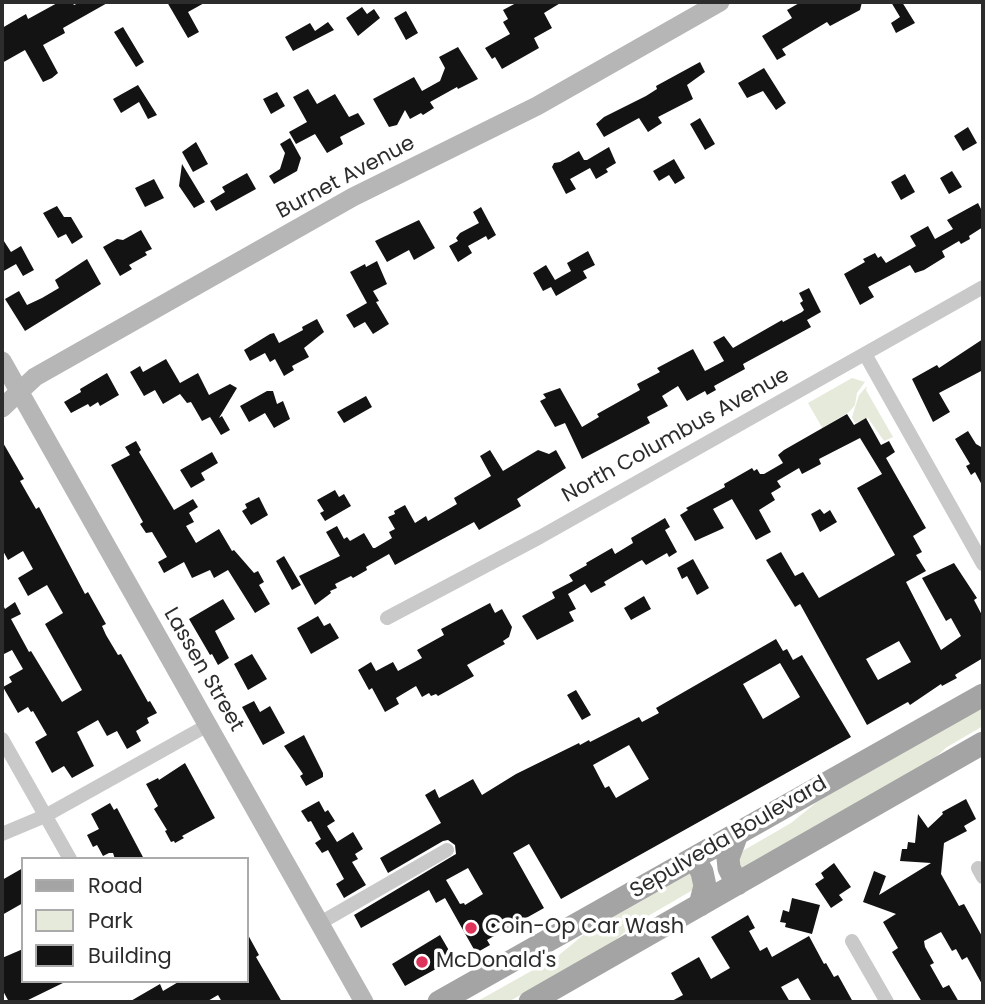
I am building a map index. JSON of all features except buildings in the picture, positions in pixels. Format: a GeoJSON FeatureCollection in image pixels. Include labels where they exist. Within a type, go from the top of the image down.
{"type":"FeatureCollection","features":[{"type":"Feature","properties":{"kind":"main road","name":"Sepulveda Boulevard"},"geometry":{"type":"LineString","coordinates":[[439,1002],[983,695]]}},
{"type":"Feature","properties":{"kind":"main road","name":"Sepulveda Boulevard"},"geometry":{"type":"LineString","coordinates":[[530,1002],[983,743]]}},
{"type":"Feature","properties":{"kind":"main road"},"geometry":{"type":"LineString","coordinates":[[737,834],[728,858],[729,868],[737,884]]}},
{"type":"Feature","properties":{"kind":"main road"},"geometry":{"type":"LineString","coordinates":[[694,859],[702,872],[705,886],[701,905]]}},
{"type":"Feature","properties":{"kind":"street","name":"Burnet Avenue"},"geometry":{"type":"LineString","coordinates":[[2,408],[35,377],[353,197],[515,118],[720,2]]}},
{"type":"Feature","properties":{"kind":"street","name":"North Columbus Avenue"},"geometry":{"type":"LineString","coordinates":[[387,618],[540,537],[983,287]]}},
{"type":"Feature","properties":{"kind":"street"},"geometry":{"type":"LineString","coordinates":[[865,354],[983,564]]}},
{"type":"Feature","properties":{"kind":"street","name":"Lassen Street"},"geometry":{"type":"LineString","coordinates":[[2,362],[363,1002]]}},
{"type":"Feature","properties":{"kind":"street"},"geometry":{"type":"LineString","coordinates":[[2,834],[45,816],[208,725]]}},
{"type":"Feature","properties":{"kind":"street"},"geometry":{"type":"LineString","coordinates":[[2,739],[69,857]]}},
{"type":"Feature","properties":{"kind":"street"},"geometry":{"type":"LineString","coordinates":[[320,923],[447,850]]}},
{"type":"Feature","properties":{"kind":"street"},"geometry":{"type":"LineString","coordinates":[[852,941],[887,1002]]}},
{"type":"Feature","properties":{"kind":"green space"},"geometry":{"type":"Polygon","coordinates":[[[852,378],[865,382],[857,393],[855,405],[849,412],[824,427],[837,449],[835,450],[808,403],[852,378]]]}},
{"type":"Feature","properties":{"kind":"green space"},"geometry":{"type":"Polygon","coordinates":[[[867,386],[866,390],[893,437],[884,441],[868,418],[855,423],[852,417],[859,395],[867,386]]]}},
{"type":"Feature","properties":{"kind":"green space"},"geometry":{"type":"Polygon","coordinates":[[[983,707],[983,726],[947,747],[932,760],[743,870],[734,856],[791,823],[817,802],[983,707]]]}},
{"type":"Feature","properties":{"kind":"green space"},"geometry":{"type":"Polygon","coordinates":[[[691,873],[698,887],[636,923],[607,947],[508,1002],[476,1002],[558,956],[588,931],[691,873]]]}},
{"type":"Feature","properties":{"kind":"place","name":"Coin-Op Car Wash"},"geometry":{"type":"Point","coordinates":[471,928]}},
{"type":"Feature","properties":{"kind":"place","name":"McDonald's"},"geometry":{"type":"Point","coordinates":[422,962]}}]}
